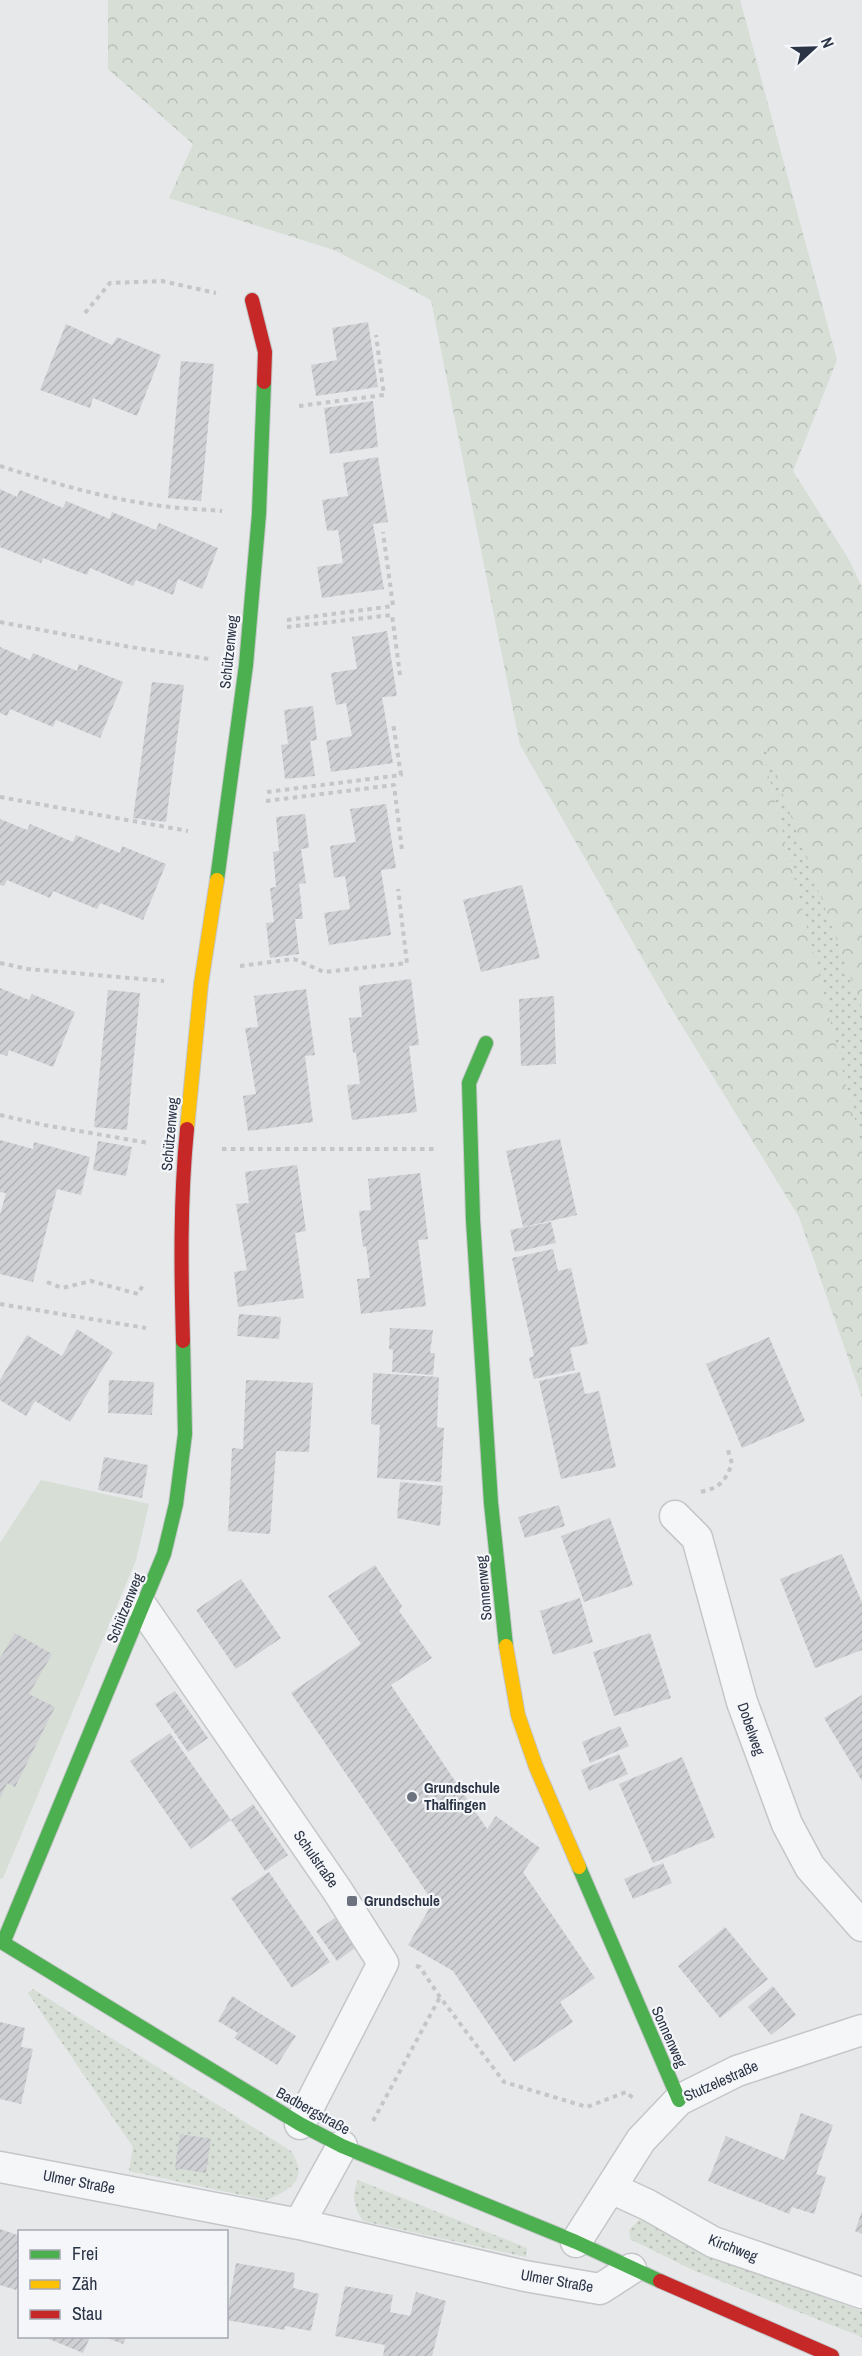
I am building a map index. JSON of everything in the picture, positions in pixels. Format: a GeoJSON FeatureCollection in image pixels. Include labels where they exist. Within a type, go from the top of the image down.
{"type":"FeatureCollection","features":[{"type":"Feature","properties":{"kind":"street","name":"Schützenweg"},"geometry":{"type":"LineString","coordinates":[[2,1942],[164,1554],[177,1492],[185,1434],[181,1283],[185,1149],[203,970],[224,838],[246,665],[259,514],[265,352],[252,300]]}},
{"type":"Feature","properties":{"kind":"street","name":"Sonnenweg"},"geometry":{"type":"LineString","coordinates":[[486,1043],[468,1083],[473,1220],[491,1503],[506,1646],[518,1715],[536,1767],[669,2110]]}},
{"type":"Feature","properties":{"kind":"street","name":"Dobelweg"},"geometry":{"type":"LineString","coordinates":[[675,1516],[697,1538],[742,1702],[787,1824],[810,1867],[862,1926]]}},
{"type":"Feature","properties":{"kind":"street","name":"Schulstraße"},"geometry":{"type":"LineString","coordinates":[[143,1608],[341,1896],[382,1963]]}},
{"type":"Feature","properties":{"kind":"street","name":"Badbergstraße"},"geometry":{"type":"LineString","coordinates":[[2,1942],[300,2124],[342,2146],[576,2242],[631,2269]]}},
{"type":"Feature","properties":{"kind":"street"},"geometry":{"type":"LineString","coordinates":[[300,2124],[382,1963]]}},
{"type":"Feature","properties":{"kind":"street","name":"Stutzelestraße"},"geometry":{"type":"LineString","coordinates":[[576,2242],[641,2140],[669,2110],[737,2071],[862,2030]]}},
{"type":"Feature","properties":{"kind":"street"},"geometry":{"type":"LineString","coordinates":[[299,2224],[342,2146]]}},
{"type":"Feature","properties":{"kind":"street","name":"Ulmer Straße"},"geometry":{"type":"LineString","coordinates":[[0,2167],[299,2224],[525,2276],[600,2289],[631,2269]]}},
{"type":"Feature","properties":{"kind":"street","name":"Kirchweg"},"geometry":{"type":"LineString","coordinates":[[611,2188],[648,2205],[713,2242],[862,2293]]}},
{"type":"Feature","properties":{"kind":"street"},"geometry":{"type":"LineString","coordinates":[[631,2269],[832,2356]]}},
{"type":"Feature","properties":{"kind":"path"},"geometry":{"type":"LineString","coordinates":[[85,313],[110,283],[135,280],[162,281],[252,300]]}},
{"type":"Feature","properties":{"kind":"path"},"geometry":{"type":"LineString","coordinates":[[301,405],[384,395],[376,335]]}},
{"type":"Feature","properties":{"kind":"path"},"geometry":{"type":"LineString","coordinates":[[0,466],[69,487],[143,503],[259,514]]}},
{"type":"Feature","properties":{"kind":"path"},"geometry":{"type":"LineString","coordinates":[[280,620],[393,606],[383,532]]}},
{"type":"Feature","properties":{"kind":"path"},"geometry":{"type":"LineString","coordinates":[[281,628],[392,615],[400,675]]}},
{"type":"Feature","properties":{"kind":"path"},"geometry":{"type":"LineString","coordinates":[[0,622],[130,647],[246,665]]}},
{"type":"Feature","properties":{"kind":"path"},"geometry":{"type":"LineString","coordinates":[[288,789],[401,775],[393,723]]}},
{"type":"Feature","properties":{"kind":"path"},"geometry":{"type":"LineString","coordinates":[[288,798],[394,785],[402,850]]}},
{"type":"Feature","properties":{"kind":"path"},"geometry":{"type":"LineString","coordinates":[[0,797],[224,838]]}},
{"type":"Feature","properties":{"kind":"path"},"geometry":{"type":"LineString","coordinates":[[203,970],[294,959],[324,972],[407,963],[398,889]]}},
{"type":"Feature","properties":{"kind":"path"},"geometry":{"type":"LineString","coordinates":[[0,963],[28,969],[134,978]]}},
{"type":"Feature","properties":{"kind":"path"},"geometry":{"type":"LineString","coordinates":[[0,1115],[44,1125],[185,1149]]}},
{"type":"Feature","properties":{"kind":"path"},"geometry":{"type":"LineString","coordinates":[[247,1149],[416,1149]]}},
{"type":"Feature","properties":{"kind":"path"},"geometry":{"type":"LineString","coordinates":[[47,1282],[62,1288],[91,1281],[138,1294],[147,1279]]}},
{"type":"Feature","properties":{"kind":"path"},"geometry":{"type":"LineString","coordinates":[[0,1304],[182,1335]]}},
{"type":"Feature","properties":{"kind":"path"},"geometry":{"type":"LineString","coordinates":[[675,1516],[692,1494],[716,1488],[726,1478],[732,1464],[728,1450]]}},
{"type":"Feature","properties":{"kind":"path"},"geometry":{"type":"LineString","coordinates":[[382,1963],[420,1967],[504,2082],[587,2107],[626,2092],[669,2110]]}},
{"type":"Feature","properties":{"kind":"path"},"geometry":{"type":"LineString","coordinates":[[379,2128],[370,2125],[440,1997]]}},
{"type":"Feature","properties":{"kind":"green space"},"geometry":{"type":"Polygon","coordinates":[[[108,0],[740,0],[837,360],[793,471],[848,558],[862,587],[862,1008],[753,714],[862,1148],[862,1398],[799,1217],[668,1003],[520,745],[431,300],[334,250],[169,198],[193,144],[108,69],[108,0]]]}},
{"type":"Feature","properties":{"kind":"green space"},"geometry":{"type":"Polygon","coordinates":[[[751,706],[862,1008],[862,1150],[856,1125],[751,706]]]}},
{"type":"Feature","properties":{"kind":"green space"},"geometry":{"type":"Polygon","coordinates":[[[41,1480],[149,1504],[136,1560],[3,1878],[0,1879],[0,1543],[41,1480]]]}},
{"type":"Feature","properties":{"kind":"green space"},"geometry":{"type":"Polygon","coordinates":[[[33,1989],[291,2151],[298,2169],[295,2182],[283,2192],[266,2200],[129,2171],[133,2147],[28,1993],[33,1989]]]}},
{"type":"Feature","properties":{"kind":"green space"},"geometry":{"type":"Polygon","coordinates":[[[358,2180],[527,2248],[526,2257],[363,2221],[354,2201],[358,2180]]]}},
{"type":"Feature","properties":{"kind":"green space"},"geometry":{"type":"Polygon","coordinates":[[[639,2220],[658,2223],[708,2255],[862,2311],[862,2337],[695,2271],[630,2239],[629,2230],[639,2220]]]}},
{"type":"Feature","properties":{"kind":"building"},"geometry":{"type":"Polygon","coordinates":[[[368,322],[378,387],[316,396],[311,365],[337,360],[332,328],[368,322]]]}},
{"type":"Feature","properties":{"kind":"building"},"geometry":{"type":"Polygon","coordinates":[[[66,324],[112,345],[117,337],[161,355],[137,416],[93,398],[90,408],[40,390],[66,324]]]}},
{"type":"Feature","properties":{"kind":"building"},"geometry":{"type":"Polygon","coordinates":[[[181,361],[214,364],[201,501],[168,498],[181,361]]]}},
{"type":"Feature","properties":{"kind":"building"},"geometry":{"type":"Polygon","coordinates":[[[373,401],[378,447],[330,454],[324,408],[373,401]]]}},
{"type":"Feature","properties":{"kind":"building"},"geometry":{"type":"Polygon","coordinates":[[[378,457],[388,522],[373,524],[384,589],[322,598],[317,567],[343,563],[338,530],[327,531],[322,500],[348,496],[343,463],[378,457]]]}},
{"type":"Feature","properties":{"kind":"building"},"geometry":{"type":"Polygon","coordinates":[[[0,489],[17,497],[20,490],[63,508],[66,501],[110,519],[112,512],[156,530],[159,523],[218,548],[202,589],[178,579],[173,595],[136,580],[133,586],[90,568],[87,575],[43,558],[41,563],[0,547],[0,489]]]}},
{"type":"Feature","properties":{"kind":"building"},"geometry":{"type":"Polygon","coordinates":[[[387,631],[397,696],[382,697],[393,763],[331,772],[326,741],[352,736],[346,703],[336,705],[331,673],[357,669],[352,637],[387,631]]]}},
{"type":"Feature","properties":{"kind":"building"},"geometry":{"type":"Polygon","coordinates":[[[0,647],[30,660],[33,653],[77,671],[79,664],[123,682],[100,738],[56,720],[53,727],[10,709],[7,716],[0,713],[0,647]]]}},
{"type":"Feature","properties":{"kind":"building"},"geometry":{"type":"Polygon","coordinates":[[[152,682],[184,685],[166,822],[133,818],[152,682]]]}},
{"type":"Feature","properties":{"kind":"building"},"geometry":{"type":"Polygon","coordinates":[[[313,706],[317,740],[310,741],[315,776],[285,779],[281,745],[288,744],[284,710],[313,706]]]}},
{"type":"Feature","properties":{"kind":"building"},"geometry":{"type":"Polygon","coordinates":[[[386,804],[396,868],[381,870],[391,935],[329,945],[324,913],[350,909],[345,876],[334,878],[330,846],[356,842],[350,809],[386,804]]]}},
{"type":"Feature","properties":{"kind":"building"},"geometry":{"type":"Polygon","coordinates":[[[305,814],[309,848],[301,849],[306,883],[299,884],[303,919],[295,919],[299,954],[270,958],[266,923],[274,922],[270,888],[276,887],[273,852],[279,851],[276,817],[305,814]]]}},
{"type":"Feature","properties":{"kind":"building"},"geometry":{"type":"Polygon","coordinates":[[[0,819],[27,830],[30,824],[73,842],[76,835],[120,853],[122,846],[166,864],[143,920],[100,903],[97,909],[53,891],[50,898],[7,880],[4,886],[0,885],[0,819]]]}},
{"type":"Feature","properties":{"kind":"building"},"geometry":{"type":"Polygon","coordinates":[[[522,885],[540,958],[481,972],[463,900],[522,885]]]}},
{"type":"Feature","properties":{"kind":"building"},"geometry":{"type":"Polygon","coordinates":[[[411,979],[419,1045],[409,1046],[417,1112],[352,1120],[347,1085],[360,1084],[356,1053],[353,1053],[349,1018],[362,1017],[359,986],[411,979]]]}},
{"type":"Feature","properties":{"kind":"building"},"geometry":{"type":"Polygon","coordinates":[[[0,988],[29,1000],[32,994],[75,1012],[53,1067],[9,1050],[7,1056],[0,1054],[0,988]]]}},
{"type":"Feature","properties":{"kind":"building"},"geometry":{"type":"Polygon","coordinates":[[[306,989],[315,1055],[305,1056],[313,1122],[248,1131],[243,1096],[256,1094],[245,1028],[258,1027],[254,996],[306,989]]]}},
{"type":"Feature","properties":{"kind":"building"},"geometry":{"type":"Polygon","coordinates":[[[108,990],[140,993],[127,1130],[94,1127],[108,990]]]}},
{"type":"Feature","properties":{"kind":"building"},"geometry":{"type":"Polygon","coordinates":[[[554,996],[556,1064],[521,1066],[519,999],[554,996]]]}},
{"type":"Feature","properties":{"kind":"building"},"geometry":{"type":"Polygon","coordinates":[[[560,1139],[577,1215],[523,1227],[506,1151],[560,1139]]]}},
{"type":"Feature","properties":{"kind":"building"},"geometry":{"type":"Polygon","coordinates":[[[0,1140],[33,1149],[34,1142],[90,1157],[81,1195],[57,1189],[33,1282],[0,1274],[0,1215],[6,1193],[0,1192],[0,1140]]]}},
{"type":"Feature","properties":{"kind":"building"},"geometry":{"type":"Polygon","coordinates":[[[98,1141],[132,1147],[126,1176],[93,1170],[98,1141]]]}},
{"type":"Feature","properties":{"kind":"building"},"geometry":{"type":"Polygon","coordinates":[[[297,1165],[306,1231],[295,1233],[304,1298],[238,1307],[234,1272],[247,1270],[236,1204],[249,1203],[245,1172],[297,1165]]]}},
{"type":"Feature","properties":{"kind":"building"},"geometry":{"type":"Polygon","coordinates":[[[420,1173],[428,1239],[418,1240],[426,1306],[361,1314],[357,1279],[370,1278],[366,1246],[363,1247],[359,1211],[371,1210],[368,1179],[420,1173]]]}},
{"type":"Feature","properties":{"kind":"building"},"geometry":{"type":"Polygon","coordinates":[[[551,1222],[556,1243],[515,1252],[510,1230],[551,1222]]]}},
{"type":"Feature","properties":{"kind":"building"},"geometry":{"type":"Polygon","coordinates":[[[553,1249],[558,1271],[571,1268],[588,1344],[570,1348],[575,1370],[534,1379],[529,1358],[534,1356],[512,1258],[553,1249]]]}},
{"type":"Feature","properties":{"kind":"building"},"geometry":{"type":"Polygon","coordinates":[[[239,1314],[281,1317],[279,1339],[237,1336],[239,1314]]]}},
{"type":"Feature","properties":{"kind":"building"},"geometry":{"type":"Polygon","coordinates":[[[390,1328],[433,1330],[430,1353],[435,1353],[433,1375],[392,1372],[393,1350],[389,1349],[390,1328]]]}},
{"type":"Feature","properties":{"kind":"building"},"geometry":{"type":"Polygon","coordinates":[[[77,1329],[113,1352],[70,1422],[35,1401],[26,1416],[0,1400],[0,1380],[27,1335],[62,1356],[77,1329]]]}},
{"type":"Feature","properties":{"kind":"building"},"geometry":{"type":"Polygon","coordinates":[[[769,1337],[805,1421],[742,1448],[706,1364],[769,1337]]]}},
{"type":"Feature","properties":{"kind":"building"},"geometry":{"type":"Polygon","coordinates":[[[580,1372],[585,1394],[599,1391],[616,1467],[561,1479],[539,1381],[580,1372]]]}},
{"type":"Feature","properties":{"kind":"building"},"geometry":{"type":"Polygon","coordinates":[[[373,1373],[439,1377],[437,1427],[444,1428],[441,1482],[377,1478],[380,1425],[371,1424],[373,1373]]]}},
{"type":"Feature","properties":{"kind":"building"},"geometry":{"type":"Polygon","coordinates":[[[109,1380],[154,1382],[152,1415],[108,1413],[109,1380]]]}},
{"type":"Feature","properties":{"kind":"building"},"geometry":{"type":"Polygon","coordinates":[[[246,1380],[313,1383],[309,1452],[276,1451],[270,1534],[228,1531],[232,1448],[243,1449],[246,1380]]]}},
{"type":"Feature","properties":{"kind":"building"},"geometry":{"type":"Polygon","coordinates":[[[104,1457],[148,1465],[142,1498],[98,1490],[104,1457]]]}},
{"type":"Feature","properties":{"kind":"building"},"geometry":{"type":"Polygon","coordinates":[[[400,1482],[443,1486],[440,1526],[397,1518],[400,1482]]]}},
{"type":"Feature","properties":{"kind":"building"},"geometry":{"type":"Polygon","coordinates":[[[559,1505],[565,1526],[525,1538],[518,1517],[559,1505]]]}},
{"type":"Feature","properties":{"kind":"building"},"geometry":{"type":"Polygon","coordinates":[[[610,1518],[633,1585],[584,1602],[561,1536],[610,1518]]]}},
{"type":"Feature","properties":{"kind":"building"},"geometry":{"type":"Polygon","coordinates":[[[842,1554],[862,1603],[862,1650],[815,1668],[780,1579],[842,1554]]]}},
{"type":"Feature","properties":{"kind":"building"},"geometry":{"type":"Polygon","coordinates":[[[375,1565],[402,1606],[399,1611],[432,1658],[391,1685],[487,1829],[496,1816],[540,1848],[523,1872],[595,1978],[560,2002],[573,2022],[514,2062],[453,1971],[408,1945],[433,1902],[291,1693],[361,1644],[328,1596],[375,1565]]]}},
{"type":"Feature","properties":{"kind":"building"},"geometry":{"type":"Polygon","coordinates":[[[241,1579],[281,1638],[236,1669],[196,1610],[241,1579]]]}},
{"type":"Feature","properties":{"kind":"building"},"geometry":{"type":"Polygon","coordinates":[[[580,1598],[593,1642],[553,1655],[540,1611],[580,1598]]]}},
{"type":"Feature","properties":{"kind":"building"},"geometry":{"type":"Polygon","coordinates":[[[15,1633],[52,1654],[29,1694],[55,1707],[15,1787],[7,1783],[0,1799],[0,1658],[15,1633]]]}},
{"type":"Feature","properties":{"kind":"building"},"geometry":{"type":"Polygon","coordinates":[[[650,1633],[671,1698],[614,1716],[593,1652],[650,1633]]]}},
{"type":"Feature","properties":{"kind":"building"},"geometry":{"type":"Polygon","coordinates":[[[175,1691],[208,1738],[188,1752],[155,1704],[175,1691]]]}},
{"type":"Feature","properties":{"kind":"building"},"geometry":{"type":"Polygon","coordinates":[[[862,1695],[862,1781],[824,1718],[862,1695]]]}},
{"type":"Feature","properties":{"kind":"building"},"geometry":{"type":"Polygon","coordinates":[[[620,1726],[629,1746],[590,1763],[582,1742],[620,1726]]]}},
{"type":"Feature","properties":{"kind":"building"},"geometry":{"type":"Polygon","coordinates":[[[170,1733],[231,1820],[191,1849],[130,1761],[170,1733]]]}},
{"type":"Feature","properties":{"kind":"building"},"geometry":{"type":"Polygon","coordinates":[[[619,1754],[628,1774],[589,1791],[581,1770],[619,1754]]]}},
{"type":"Feature","properties":{"kind":"building"},"geometry":{"type":"Polygon","coordinates":[[[682,1757],[715,1837],[653,1863],[619,1784],[682,1757]]]}},
{"type":"Feature","properties":{"kind":"building"},"geometry":{"type":"Polygon","coordinates":[[[253,1804],[288,1855],[265,1871],[231,1820],[253,1804]]]}},
{"type":"Feature","properties":{"kind":"building"},"geometry":{"type":"Polygon","coordinates":[[[663,1863],[672,1883],[633,1899],[624,1879],[663,1863]]]}},
{"type":"Feature","properties":{"kind":"building"},"geometry":{"type":"Polygon","coordinates":[[[269,1872],[330,1962],[292,1988],[231,1898],[269,1872]]]}},
{"type":"Feature","properties":{"kind":"building"},"geometry":{"type":"Polygon","coordinates":[[[335,1918],[355,1948],[337,1961],[316,1931],[335,1918]]]}},
{"type":"Feature","properties":{"kind":"building"},"geometry":{"type":"Polygon","coordinates":[[[725,1927],[768,1979],[720,2018],[678,1966],[725,1927]]]}},
{"type":"Feature","properties":{"kind":"building"},"geometry":{"type":"Polygon","coordinates":[[[773,1986],[796,2015],[771,2035],[748,2007],[773,1986]]]}},
{"type":"Feature","properties":{"kind":"building"},"geometry":{"type":"Polygon","coordinates":[[[232,1996],[296,2036],[277,2065],[234,2038],[238,2033],[218,2021],[232,1996]]]}},
{"type":"Feature","properties":{"kind":"building"},"geometry":{"type":"Polygon","coordinates":[[[0,2022],[25,2028],[21,2047],[33,2049],[21,2104],[0,2099],[0,2022]]]}},
{"type":"Feature","properties":{"kind":"building"},"geometry":{"type":"Polygon","coordinates":[[[801,2113],[833,2125],[816,2174],[826,2177],[814,2214],[792,2207],[789,2214],[708,2181],[726,2136],[784,2160],[801,2113]]]}},
{"type":"Feature","properties":{"kind":"building"},"geometry":{"type":"Polygon","coordinates":[[[180,2134],[211,2139],[206,2173],[175,2168],[180,2134]]]}},
{"type":"Feature","properties":{"kind":"building"},"geometry":{"type":"Polygon","coordinates":[[[862,2211],[862,2234],[855,2231],[862,2211]]]}},
{"type":"Feature","properties":{"kind":"building"},"geometry":{"type":"Polygon","coordinates":[[[0,2229],[18,2235],[18,2286],[16,2290],[0,2285],[0,2229]]]}},
{"type":"Feature","properties":{"kind":"building"},"geometry":{"type":"Polygon","coordinates":[[[236,2263],[295,2273],[293,2288],[319,2294],[311,2331],[285,2326],[285,2330],[228,2320],[236,2263]]]}},
{"type":"Feature","properties":{"kind":"building"},"geometry":{"type":"Polygon","coordinates":[[[345,2286],[393,2295],[390,2312],[410,2316],[416,2292],[446,2301],[432,2356],[383,2356],[385,2345],[335,2336],[345,2286]]]}},
{"type":"Feature","properties":{"kind":"building"},"geometry":{"type":"Polygon","coordinates":[[[50,2338],[90,2338],[83,2353],[50,2338]]]}},
{"type":"Feature","properties":{"kind":"building"},"geometry":{"type":"Polygon","coordinates":[[[107,2338],[126,2338],[123,2344],[107,2338]]]}},
{"type":"Feature","properties":{"kind":"traffic: fast"},"geometry":{"type":"LineString","coordinates":[[217,880],[246,665],[259,514],[264,382]]}},
{"type":"Feature","properties":{"kind":"traffic: fast"},"geometry":{"type":"LineString","coordinates":[[486,1043],[469,1083],[473,1220],[491,1503],[506,1646]]}},
{"type":"Feature","properties":{"kind":"traffic: fast"},"geometry":{"type":"LineString","coordinates":[[3,1943],[164,1554],[176,1504],[185,1434],[183,1341]]}},
{"type":"Feature","properties":{"kind":"traffic: fast"},"geometry":{"type":"LineString","coordinates":[[579,1867],[679,2100]]}},
{"type":"Feature","properties":{"kind":"traffic: fast"},"geometry":{"type":"LineString","coordinates":[[0,1941],[300,2124],[342,2146],[576,2242],[660,2281]]}},
{"type":"Feature","properties":{"kind":"traffic: slow"},"geometry":{"type":"LineString","coordinates":[[187,1129],[201,984],[217,880]]}},
{"type":"Feature","properties":{"kind":"traffic: slow"},"geometry":{"type":"LineString","coordinates":[[506,1646],[518,1715],[536,1767],[579,1867]]}},
{"type":"Feature","properties":{"kind":"traffic: jam"},"geometry":{"type":"LineString","coordinates":[[252,300],[265,352],[264,382]]}},
{"type":"Feature","properties":{"kind":"traffic: jam"},"geometry":{"type":"LineString","coordinates":[[183,1341],[182,1235],[187,1129]]}},
{"type":"Feature","properties":{"kind":"traffic: jam"},"geometry":{"type":"LineString","coordinates":[[660,2281],[832,2356]]}},
{"type":"Feature","properties":{"kind":"place","name":"Grundschule Thalfingen"},"geometry":{"type":"Point","coordinates":[412,1797]}},
{"type":"Feature","properties":{"kind":"place","name":"Grundschule"},"geometry":{"type":"Point","coordinates":[352,1901]}}]}
